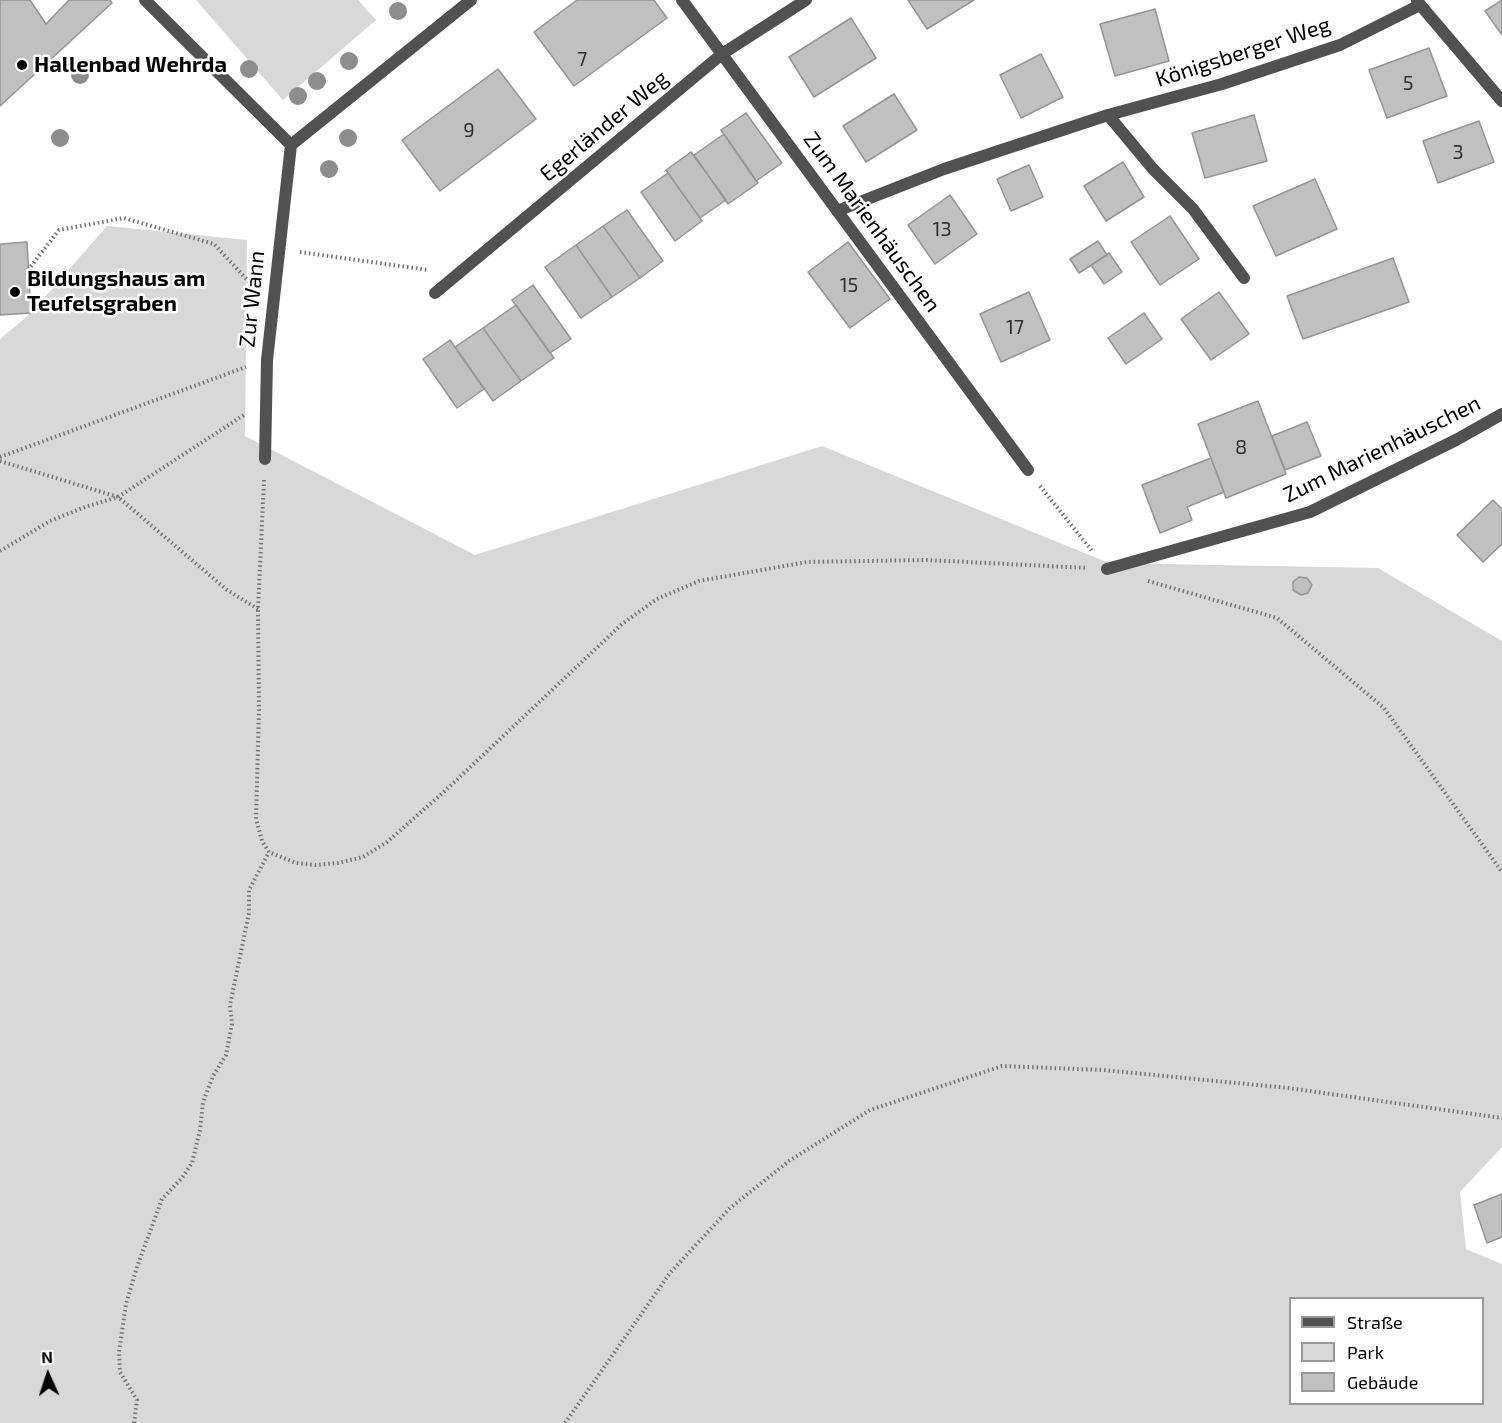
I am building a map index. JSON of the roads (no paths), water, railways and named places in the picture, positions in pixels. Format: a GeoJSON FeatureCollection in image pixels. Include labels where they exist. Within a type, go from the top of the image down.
{"type":"FeatureCollection","features":[{"type":"Feature","properties":{"kind":"street"},"geometry":{"type":"LineString","coordinates":[[145,0],[291,145],[471,0]]}},
{"type":"Feature","properties":{"kind":"street","name":"Zum Marienhäuschen"},"geometry":{"type":"LineString","coordinates":[[682,0],[1028,470]]}},
{"type":"Feature","properties":{"kind":"street","name":"Egerländer Weg"},"geometry":{"type":"LineString","coordinates":[[435,293],[723,54],[806,0]]}},
{"type":"Feature","properties":{"kind":"street"},"geometry":{"type":"LineString","coordinates":[[1418,3],[1502,101]]}},
{"type":"Feature","properties":{"kind":"street","name":"Königsberger Weg"},"geometry":{"type":"LineString","coordinates":[[837,211],[945,169],[1108,115],[1222,84],[1340,45],[1418,3]]}},
{"type":"Feature","properties":{"kind":"street"},"geometry":{"type":"LineString","coordinates":[[1108,115],[1153,169],[1193,209],[1244,278]]}},
{"type":"Feature","properties":{"kind":"street","name":"Zur Wann"},"geometry":{"type":"LineString","coordinates":[[265,459],[267,360],[291,145]]}},
{"type":"Feature","properties":{"kind":"street","name":"Zum Marienhäuschen"},"geometry":{"type":"LineString","coordinates":[[1107,569],[1310,512],[1456,440],[1502,414]]}},
{"type":"Feature","properties":{"kind":"place","name":"Hallenbad Wehrda"},"geometry":{"type":"Point","coordinates":[22,65]}},
{"type":"Feature","properties":{"kind":"place","name":"Bildungshaus am Teufelsgraben"},"geometry":{"type":"Point","coordinates":[15,292]}}]}
